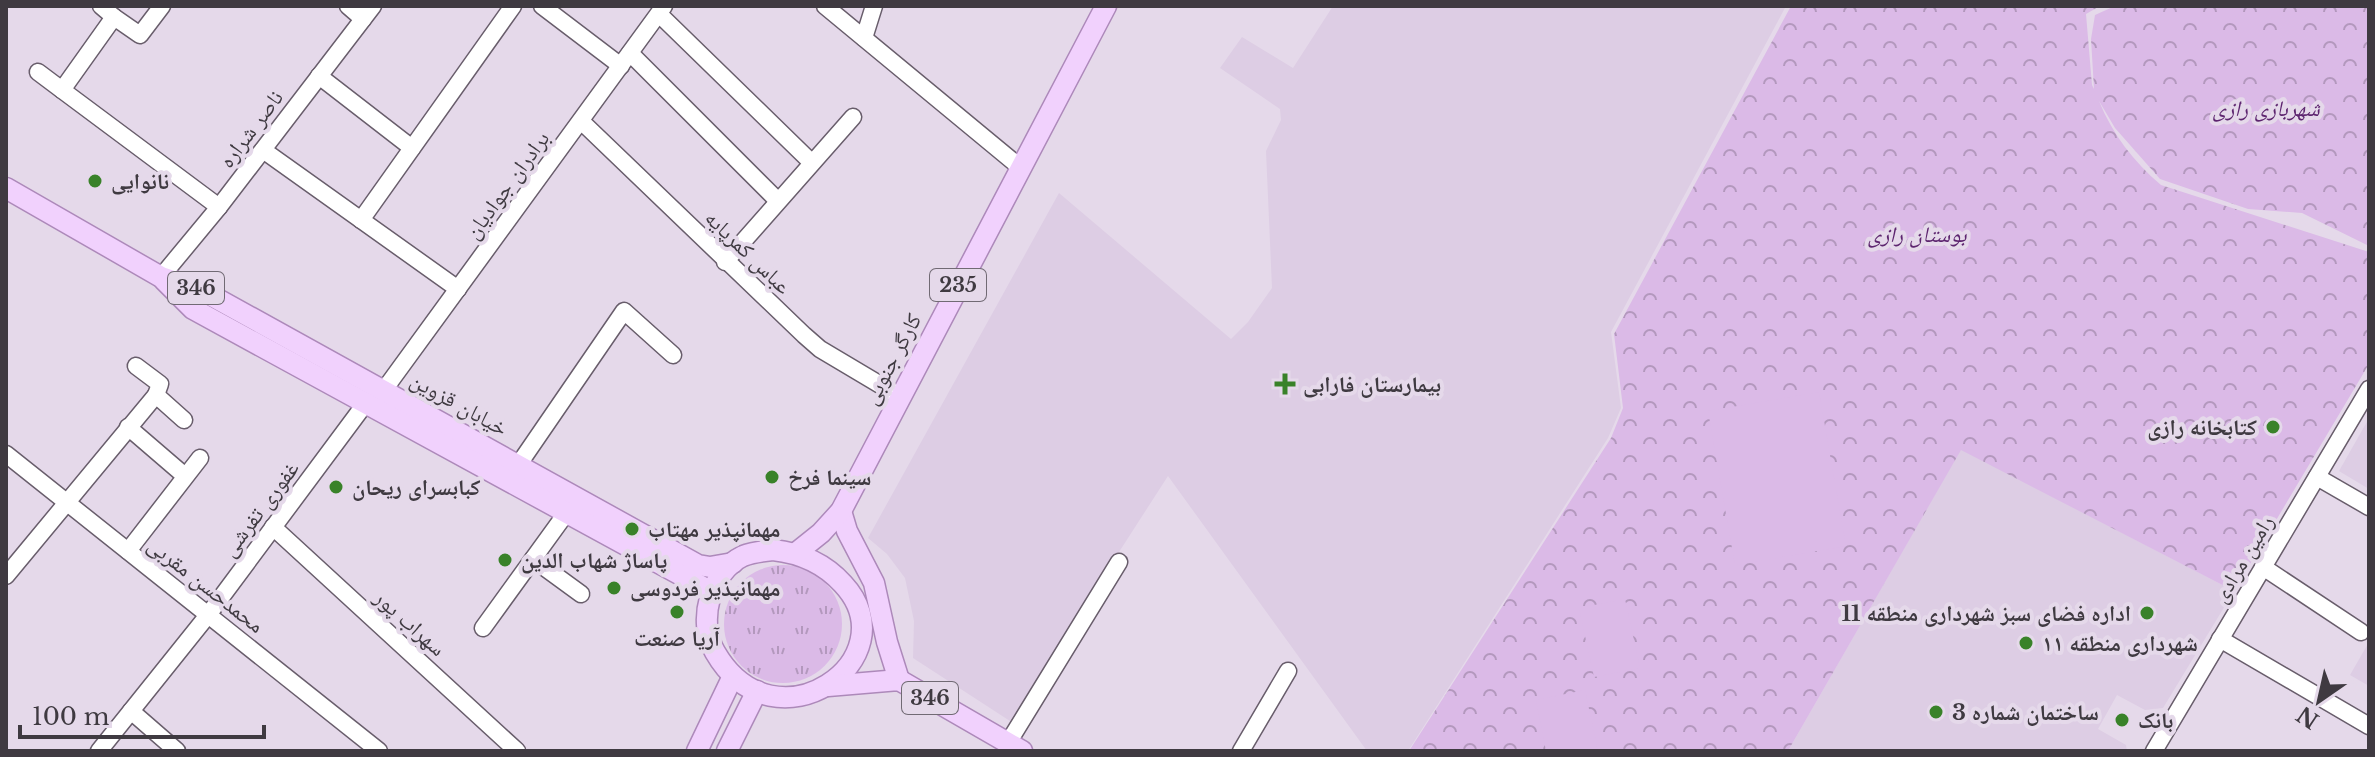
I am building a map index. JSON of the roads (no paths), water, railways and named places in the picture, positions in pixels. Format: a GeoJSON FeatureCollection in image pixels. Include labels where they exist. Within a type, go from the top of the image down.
{"type":"FeatureCollection","features":[{"type":"Feature","properties":{"kind":"main road","name":"کارگر جنوبی"},"geometry":{"type":"LineString","coordinates":[[796,553],[821,533],[841,511],[1106,6]]}},
{"type":"Feature","properties":{"kind":"main road","name":"خیابان قزوین"},"geometry":{"type":"LineString","coordinates":[[6,188],[161,277],[203,291],[698,565],[710,567],[733,563]]}},
{"type":"Feature","properties":{"kind":"main road","name":"خیابان قزوین"},"geometry":{"type":"LineString","coordinates":[[161,277],[193,309],[712,592]]}},
{"type":"Feature","properties":{"kind":"main road"},"geometry":{"type":"LineString","coordinates":[[841,511],[847,531],[874,583],[899,680]]}},
{"type":"Feature","properties":{"kind":"main road"},"geometry":{"type":"LineString","coordinates":[[773,550],[796,553],[836,576],[848,589],[858,606],[862,629],[860,644],[848,667],[828,686],[782,698],[757,691],[733,676],[712,646],[707,630],[707,609],[712,592],[733,563],[753,553],[773,550]]}},
{"type":"Feature","properties":{"kind":"main road"},"geometry":{"type":"LineString","coordinates":[[697,751],[733,676]]}},
{"type":"Feature","properties":{"kind":"main road","name":"346"},"geometry":{"type":"LineString","coordinates":[[828,686],[899,680],[1015,747]]}},
{"type":"Feature","properties":{"kind":"main road"},"geometry":{"type":"LineString","coordinates":[[727,751],[757,691]]}},
{"type":"Feature","properties":{"kind":"street"},"geometry":{"type":"LineString","coordinates":[[101,6],[140,35],[162,6]]}},
{"type":"Feature","properties":{"kind":"street"},"geometry":{"type":"LineString","coordinates":[[348,6],[368,12]]}},
{"type":"Feature","properties":{"kind":"street"},"geometry":{"type":"LineString","coordinates":[[361,220],[513,6]]}},
{"type":"Feature","properties":{"kind":"street"},"geometry":{"type":"LineString","coordinates":[[542,6],[626,59],[778,201]]}},
{"type":"Feature","properties":{"kind":"street"},"geometry":{"type":"LineString","coordinates":[[825,6],[1021,168]]}},
{"type":"Feature","properties":{"kind":"street"},"geometry":{"type":"LineString","coordinates":[[864,38],[874,6]]}},
{"type":"Feature","properties":{"kind":"street"},"geometry":{"type":"LineString","coordinates":[[662,10],[811,162]]}},
{"type":"Feature","properties":{"kind":"street","name":"برادران جوادیان"},"geometry":{"type":"LineString","coordinates":[[384,390],[662,10]]}},
{"type":"Feature","properties":{"kind":"street","name":"ناصر شراره"},"geometry":{"type":"LineString","coordinates":[[161,277],[219,207],[368,12]]}},
{"type":"Feature","properties":{"kind":"street"},"geometry":{"type":"LineString","coordinates":[[62,90],[114,17]]}},
{"type":"Feature","properties":{"kind":"street"},"geometry":{"type":"LineString","coordinates":[[38,72],[219,207]]}},
{"type":"Feature","properties":{"kind":"street"},"geometry":{"type":"LineString","coordinates":[[319,76],[412,148]]}},
{"type":"Feature","properties":{"kind":"street"},"geometry":{"type":"LineString","coordinates":[[725,262],[853,117]]}},
{"type":"Feature","properties":{"kind":"street","name":"عباس کمرپایه"},"geometry":{"type":"LineString","coordinates":[[581,121],[725,262],[820,349],[899,396]]}},
{"type":"Feature","properties":{"kind":"street"},"geometry":{"type":"LineString","coordinates":[[263,150],[458,289]]}},
{"type":"Feature","properties":{"kind":"street"},"geometry":{"type":"LineString","coordinates":[[519,464],[624,311],[673,355]]}},
{"type":"Feature","properties":{"kind":"street"},"geometry":{"type":"LineString","coordinates":[[6,576],[156,395],[160,384],[136,366]]}},
{"type":"Feature","properties":{"kind":"street","name":"رامین مرادی"},"geometry":{"type":"LineString","coordinates":[[2154,751],[2369,389]]}},
{"type":"Feature","properties":{"kind":"street"},"geometry":{"type":"LineString","coordinates":[[156,395],[184,420]]}},
{"type":"Feature","properties":{"kind":"street","name":"غفوری تفرشی"},"geometry":{"type":"LineString","coordinates":[[99,751],[208,615],[365,404]]}},
{"type":"Feature","properties":{"kind":"street"},"geometry":{"type":"LineString","coordinates":[[128,427],[185,476]]}},
{"type":"Feature","properties":{"kind":"street","name":"محمدحسن مقربی"},"geometry":{"type":"LineString","coordinates":[[6,454],[373,749]]}},
{"type":"Feature","properties":{"kind":"street"},"geometry":{"type":"LineString","coordinates":[[128,551],[200,458]]}},
{"type":"Feature","properties":{"kind":"street"},"geometry":{"type":"LineString","coordinates":[[2317,477],[2369,507]]}},
{"type":"Feature","properties":{"kind":"street"},"geometry":{"type":"LineString","coordinates":[[483,628],[567,512]]}},
{"type":"Feature","properties":{"kind":"street","name":"سهراب پور"},"geometry":{"type":"LineString","coordinates":[[273,527],[517,751]]}},
{"type":"Feature","properties":{"kind":"street"},"geometry":{"type":"LineString","coordinates":[[533,559],[581,594]]}},
{"type":"Feature","properties":{"kind":"street"},"geometry":{"type":"LineString","coordinates":[[1015,747],[1119,562]]}},
{"type":"Feature","properties":{"kind":"street"},"geometry":{"type":"LineString","coordinates":[[2263,567],[2361,632]]}},
{"type":"Feature","properties":{"kind":"street"},"geometry":{"type":"LineString","coordinates":[[2220,639],[2369,726]]}},
{"type":"Feature","properties":{"kind":"street"},"geometry":{"type":"LineString","coordinates":[[1241,751],[1288,671]]}},
{"type":"Feature","properties":{"kind":"street"},"geometry":{"type":"LineString","coordinates":[[131,711],[177,751]]}},
{"type":"Feature","properties":{"kind":"place","name":"نانوایی"},"geometry":{"type":"Point","coordinates":[95,181]}},
{"type":"Feature","properties":{"kind":"place","name":"بیمارستان فارابی"},"geometry":{"type":"Point","coordinates":[1285,384]}},
{"type":"Feature","properties":{"kind":"place","name":"کتابخانه رازی"},"geometry":{"type":"Point","coordinates":[2273,427]}},
{"type":"Feature","properties":{"kind":"place","name":"سینما فرخ"},"geometry":{"type":"Point","coordinates":[772,477]}},
{"type":"Feature","properties":{"kind":"place","name":"کبابسرای ریحان"},"geometry":{"type":"Point","coordinates":[336,487]}},
{"type":"Feature","properties":{"kind":"place","name":"مهمانپذیر مهتاب"},"geometry":{"type":"Point","coordinates":[632,529]}},
{"type":"Feature","properties":{"kind":"place","name":"پاساژ شهاب الدین"},"geometry":{"type":"Point","coordinates":[505,560]}},
{"type":"Feature","properties":{"kind":"place","name":"مهمانپذیر فردوسی"},"geometry":{"type":"Point","coordinates":[614,588]}},
{"type":"Feature","properties":{"kind":"place","name":"آریا صنعت"},"geometry":{"type":"Point","coordinates":[677,612]}},
{"type":"Feature","properties":{"kind":"place","name":"اداره فضای سبز شهرداری منطقه 11"},"geometry":{"type":"Point","coordinates":[2147,613]}},
{"type":"Feature","properties":{"kind":"place","name":"شهرداری منطقه ۱۱"},"geometry":{"type":"Point","coordinates":[2026,643]}},
{"type":"Feature","properties":{"kind":"place","name":"ساختمان شماره 3"},"geometry":{"type":"Point","coordinates":[1936,712]}},
{"type":"Feature","properties":{"kind":"place","name":"بانک"},"geometry":{"type":"Point","coordinates":[2122,720]}},
{"type":"Feature","properties":{"kind":"park label","name":"شهربازی رازی"},"geometry":{"type":"Point","coordinates":[2266,108]}},
{"type":"Feature","properties":{"kind":"park label","name":"بوستان رازی"},"geometry":{"type":"Point","coordinates":[1917,234]}}]}
